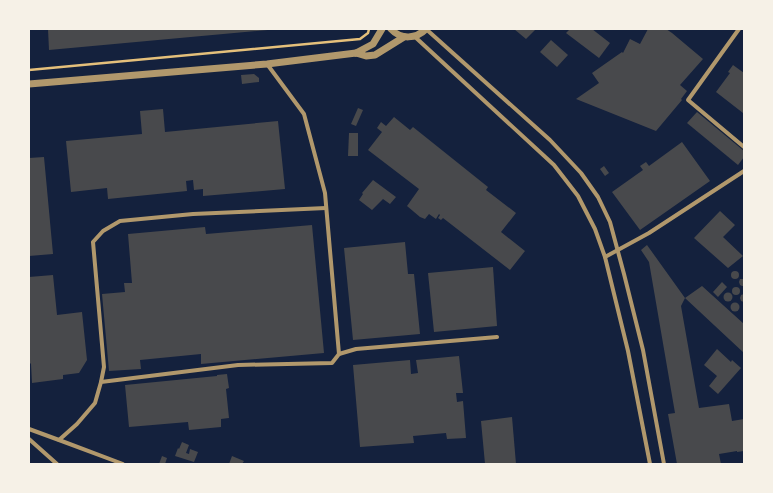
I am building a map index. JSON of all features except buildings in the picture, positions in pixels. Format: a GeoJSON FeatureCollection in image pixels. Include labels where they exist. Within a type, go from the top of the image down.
{"type":"FeatureCollection","features":[{"type":"Feature","properties":{"kind":"street"},"geometry":{"type":"LineString","coordinates":[[29,84],[267,64],[356,53],[373,44],[382,29]]}},
{"type":"Feature","properties":{"kind":"street"},"geometry":{"type":"LineString","coordinates":[[391,29],[404,36],[414,36],[422,33],[426,29],[550,140],[581,173],[598,197],[610,222],[643,350],[664,464]]}},
{"type":"Feature","properties":{"kind":"street"},"geometry":{"type":"LineString","coordinates":[[739,29],[688,100],[744,147]]}},
{"type":"Feature","properties":{"kind":"street"},"geometry":{"type":"LineString","coordinates":[[356,53],[366,56],[375,55],[404,36]]}},
{"type":"Feature","properties":{"kind":"street"},"geometry":{"type":"LineString","coordinates":[[414,36],[554,165],[578,196],[595,229],[605,257],[628,351],[650,464]]}},
{"type":"Feature","properties":{"kind":"street"},"geometry":{"type":"LineString","coordinates":[[267,64],[304,114],[325,193],[339,354]]}},
{"type":"Feature","properties":{"kind":"street"},"geometry":{"type":"LineString","coordinates":[[605,257],[649,233],[744,171]]}},
{"type":"Feature","properties":{"kind":"street"},"geometry":{"type":"LineString","coordinates":[[60,440],[77,424],[95,403],[101,382],[104,367],[93,242],[103,231],[120,221],[193,214],[326,208]]}},
{"type":"Feature","properties":{"kind":"street"},"geometry":{"type":"LineString","coordinates":[[101,382],[238,365],[332,363],[339,354],[356,350],[497,338]]}},
{"type":"Feature","properties":{"kind":"street"},"geometry":{"type":"LineString","coordinates":[[29,429],[123,464]]}},
{"type":"Feature","properties":{"kind":"street"},"geometry":{"type":"LineString","coordinates":[[29,440],[58,464]]}},
{"type":"Feature","properties":{"kind":"path"},"geometry":{"type":"LineString","coordinates":[[29,70],[360,39],[368,33],[369,29]]}}]}
